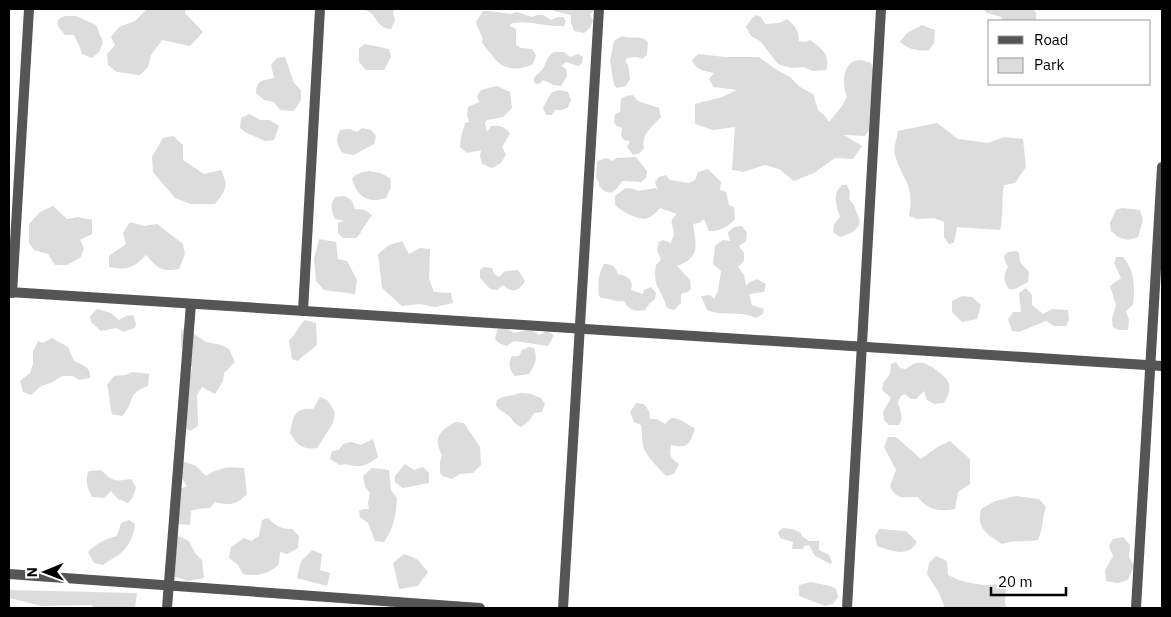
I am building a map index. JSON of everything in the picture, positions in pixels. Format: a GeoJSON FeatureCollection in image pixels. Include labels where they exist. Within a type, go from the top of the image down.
{"type":"FeatureCollection","features":[{"type":"Feature","properties":{"kind":"street"},"geometry":{"type":"LineString","coordinates":[[29,9],[11,292],[1162,366]]}},
{"type":"Feature","properties":{"kind":"street"},"geometry":{"type":"LineString","coordinates":[[303,311],[320,9]]}},
{"type":"Feature","properties":{"kind":"street"},"geometry":{"type":"LineString","coordinates":[[563,608],[599,9]]}},
{"type":"Feature","properties":{"kind":"street"},"geometry":{"type":"LineString","coordinates":[[847,608],[882,9]]}},
{"type":"Feature","properties":{"kind":"street"},"geometry":{"type":"LineString","coordinates":[[1136,608],[1162,167]]}},
{"type":"Feature","properties":{"kind":"street"},"geometry":{"type":"LineString","coordinates":[[167,608],[191,304]]}},
{"type":"Feature","properties":{"kind":"street"},"geometry":{"type":"LineString","coordinates":[[9,574],[480,608]]}},
{"type":"Feature","properties":{"kind":"green space"},"geometry":{"type":"Polygon","coordinates":[[[147,9],[185,9],[185,13],[203,32],[190,46],[162,40],[151,55],[148,67],[140,75],[117,72],[108,65],[107,54],[115,45],[111,37],[119,27],[135,21],[147,9]]]}},
{"type":"Feature","properties":{"kind":"green space"},"geometry":{"type":"Polygon","coordinates":[[[363,9],[394,9],[395,20],[391,29],[383,27],[371,13],[363,9]]]}},
{"type":"Feature","properties":{"kind":"green space"},"geometry":{"type":"Polygon","coordinates":[[[551,9],[596,9],[590,14],[593,21],[590,28],[584,33],[574,31],[571,15],[551,9]]]}},
{"type":"Feature","properties":{"kind":"green space"},"geometry":{"type":"Polygon","coordinates":[[[983,9],[1032,9],[1036,12],[1036,20],[1002,20],[1001,17],[987,13],[983,9]]]}},
{"type":"Feature","properties":{"kind":"green space"},"geometry":{"type":"Polygon","coordinates":[[[483,11],[510,14],[517,12],[532,17],[542,15],[551,20],[563,17],[566,21],[564,26],[525,22],[512,23],[510,26],[516,29],[516,45],[521,48],[532,49],[536,55],[533,64],[515,69],[504,66],[495,59],[482,42],[483,40],[476,22],[483,11]]]}},
{"type":"Feature","properties":{"kind":"green space"},"geometry":{"type":"Polygon","coordinates":[[[756,15],[761,17],[765,24],[779,23],[787,19],[796,29],[799,41],[805,42],[810,40],[824,53],[827,61],[826,70],[813,71],[803,67],[791,68],[778,64],[760,41],[751,36],[746,27],[756,15]]]}},
{"type":"Feature","properties":{"kind":"green space"},"geometry":{"type":"Polygon","coordinates":[[[64,16],[76,16],[96,25],[103,42],[99,52],[92,58],[82,54],[74,35],[65,35],[58,26],[58,20],[64,16]]]}},
{"type":"Feature","properties":{"kind":"green space"},"geometry":{"type":"Polygon","coordinates":[[[922,25],[935,30],[934,43],[929,50],[921,51],[900,42],[907,33],[922,25]]]}},
{"type":"Feature","properties":{"kind":"green space"},"geometry":{"type":"Polygon","coordinates":[[[622,36],[639,38],[648,42],[647,55],[642,59],[637,57],[627,58],[625,61],[628,65],[630,79],[626,86],[617,88],[614,85],[610,61],[614,41],[622,36]]]}},
{"type":"Feature","properties":{"kind":"green space"},"geometry":{"type":"Polygon","coordinates":[[[365,44],[389,49],[391,57],[384,70],[366,70],[359,62],[359,48],[365,44]]]}},
{"type":"Feature","properties":{"kind":"green space"},"geometry":{"type":"Polygon","coordinates":[[[554,52],[564,52],[570,57],[578,54],[583,57],[582,63],[578,66],[566,62],[561,66],[566,69],[567,76],[561,86],[543,80],[536,84],[534,78],[554,52]]]}},
{"type":"Feature","properties":{"kind":"green space"},"geometry":{"type":"Polygon","coordinates":[[[698,54],[725,57],[759,57],[790,77],[800,87],[813,94],[818,110],[829,122],[847,97],[844,87],[846,69],[853,61],[859,60],[871,63],[875,84],[870,105],[876,112],[873,126],[865,136],[844,135],[862,146],[853,159],[835,158],[814,173],[794,181],[779,169],[765,165],[743,172],[732,170],[735,127],[713,130],[695,124],[695,104],[722,97],[737,90],[714,87],[709,79],[714,73],[698,68],[692,60],[698,54]]]}},
{"type":"Feature","properties":{"kind":"green space"},"geometry":{"type":"Polygon","coordinates":[[[285,57],[294,83],[301,90],[301,100],[294,111],[280,110],[274,102],[264,100],[256,93],[259,83],[263,80],[274,78],[271,65],[277,58],[285,57]]]}},
{"type":"Feature","properties":{"kind":"green space"},"geometry":{"type":"Polygon","coordinates":[[[497,86],[510,92],[512,108],[503,117],[487,120],[485,123],[487,132],[491,126],[497,126],[504,128],[510,134],[502,147],[506,155],[501,163],[492,168],[482,164],[481,150],[467,153],[460,147],[465,123],[469,122],[467,115],[468,107],[479,102],[477,96],[481,90],[497,86]]]}},
{"type":"Feature","properties":{"kind":"green space"},"geometry":{"type":"Polygon","coordinates":[[[559,90],[568,92],[571,100],[568,107],[562,110],[555,110],[552,115],[546,115],[543,108],[551,93],[559,90]]]}},
{"type":"Feature","properties":{"kind":"green space"},"geometry":{"type":"Polygon","coordinates":[[[633,95],[638,101],[659,108],[661,117],[646,135],[644,148],[640,153],[633,155],[627,147],[630,141],[624,140],[621,136],[622,128],[614,123],[615,114],[620,112],[621,99],[633,95]]]}},
{"type":"Feature","properties":{"kind":"green space"},"geometry":{"type":"Polygon","coordinates":[[[249,114],[260,120],[270,120],[279,126],[274,140],[265,141],[240,128],[241,118],[249,114]]]}},
{"type":"Feature","properties":{"kind":"green space"},"geometry":{"type":"Polygon","coordinates":[[[937,123],[958,139],[988,143],[1004,137],[1023,139],[1026,167],[1015,183],[1004,185],[1000,230],[957,227],[954,243],[949,244],[944,237],[944,222],[934,218],[918,219],[909,216],[909,190],[895,153],[898,131],[937,123]]]}},
{"type":"Feature","properties":{"kind":"green space"},"geometry":{"type":"Polygon","coordinates":[[[362,128],[371,130],[376,136],[374,144],[354,155],[343,153],[337,142],[340,130],[349,129],[357,132],[362,128]]]}},
{"type":"Feature","properties":{"kind":"green space"},"geometry":{"type":"Polygon","coordinates":[[[173,136],[183,145],[183,160],[204,174],[221,170],[226,184],[222,195],[215,204],[191,204],[175,198],[153,172],[152,157],[163,138],[173,136]]]}},
{"type":"Feature","properties":{"kind":"green space"},"geometry":{"type":"Polygon","coordinates":[[[636,157],[647,171],[646,178],[641,182],[622,181],[615,191],[609,193],[599,186],[596,177],[597,161],[606,158],[613,161],[616,158],[636,157]]]}},
{"type":"Feature","properties":{"kind":"green space"},"geometry":{"type":"Polygon","coordinates":[[[708,169],[721,182],[720,190],[726,192],[729,205],[734,207],[735,219],[717,231],[709,231],[704,219],[699,223],[693,224],[695,250],[690,259],[677,266],[690,280],[691,289],[681,294],[681,303],[674,310],[667,308],[656,283],[655,272],[656,265],[661,260],[657,250],[659,242],[663,240],[671,243],[674,234],[672,220],[677,214],[660,208],[650,217],[637,218],[615,205],[615,196],[626,188],[638,191],[656,188],[658,191],[655,182],[659,177],[666,175],[670,180],[689,183],[695,180],[698,172],[708,169]]]}},
{"type":"Feature","properties":{"kind":"green space"},"geometry":{"type":"Polygon","coordinates":[[[369,171],[380,173],[390,178],[391,187],[386,198],[374,200],[360,195],[352,179],[360,173],[369,171]]]}},
{"type":"Feature","properties":{"kind":"green space"},"geometry":{"type":"Polygon","coordinates":[[[842,185],[847,185],[850,192],[849,199],[854,205],[860,222],[852,232],[840,237],[833,232],[834,224],[840,217],[836,196],[842,185]]]}},
{"type":"Feature","properties":{"kind":"green space"},"geometry":{"type":"Polygon","coordinates":[[[345,196],[352,201],[355,209],[365,210],[372,215],[359,234],[363,231],[356,238],[343,238],[338,233],[338,223],[344,221],[335,219],[332,205],[335,197],[345,196]]]}},
{"type":"Feature","properties":{"kind":"green space"},"geometry":{"type":"Polygon","coordinates":[[[53,206],[67,219],[78,217],[92,220],[92,234],[80,240],[84,248],[81,257],[67,265],[55,265],[48,254],[34,250],[29,243],[29,224],[40,212],[53,206]]]}},
{"type":"Feature","properties":{"kind":"green space"},"geometry":{"type":"Polygon","coordinates":[[[1122,208],[1140,210],[1143,220],[1138,237],[1128,240],[1118,237],[1111,231],[1110,223],[1116,210],[1122,208]]]}},
{"type":"Feature","properties":{"kind":"green space"},"geometry":{"type":"Polygon","coordinates":[[[130,222],[144,226],[157,224],[183,244],[185,254],[179,269],[168,270],[160,268],[146,255],[133,266],[109,267],[109,256],[126,244],[123,233],[130,222]]]}},
{"type":"Feature","properties":{"kind":"green space"},"geometry":{"type":"Polygon","coordinates":[[[742,226],[747,233],[746,241],[739,246],[744,253],[744,261],[738,267],[744,275],[746,286],[757,279],[766,284],[764,292],[749,294],[752,305],[764,309],[763,314],[756,318],[744,314],[719,313],[707,310],[701,296],[710,295],[714,299],[718,291],[721,271],[713,264],[715,246],[723,240],[730,241],[728,232],[734,227],[742,226]]]}},
{"type":"Feature","properties":{"kind":"green space"},"geometry":{"type":"Polygon","coordinates":[[[319,239],[336,242],[338,259],[347,261],[357,280],[355,294],[324,290],[316,281],[314,259],[319,239]]]}},
{"type":"Feature","properties":{"kind":"green space"},"geometry":{"type":"Polygon","coordinates":[[[402,241],[409,254],[420,248],[430,249],[429,279],[434,292],[451,293],[453,303],[435,307],[420,304],[402,306],[382,288],[378,254],[389,245],[402,241]]]}},
{"type":"Feature","properties":{"kind":"green space"},"geometry":{"type":"Polygon","coordinates":[[[1017,251],[1020,262],[1029,272],[1028,282],[1015,289],[1009,289],[1005,281],[1008,267],[1004,256],[1008,252],[1017,251]]]}},
{"type":"Feature","properties":{"kind":"green space"},"geometry":{"type":"Polygon","coordinates":[[[1116,257],[1123,257],[1127,262],[1133,280],[1133,305],[1126,311],[1129,320],[1128,330],[1119,330],[1113,327],[1112,319],[1116,305],[1110,286],[1121,278],[1114,263],[1116,257]]]}},
{"type":"Feature","properties":{"kind":"green space"},"geometry":{"type":"Polygon","coordinates":[[[604,264],[613,266],[618,274],[629,279],[632,284],[631,290],[643,294],[644,290],[651,287],[656,293],[655,299],[645,310],[638,311],[630,308],[624,301],[601,298],[599,296],[599,279],[604,264]]]}},
{"type":"Feature","properties":{"kind":"green space"},"geometry":{"type":"Polygon","coordinates":[[[484,267],[492,268],[494,274],[499,277],[505,271],[518,270],[525,281],[515,290],[509,290],[503,285],[497,290],[490,289],[480,278],[480,270],[484,267]]]}},
{"type":"Feature","properties":{"kind":"green space"},"geometry":{"type":"Polygon","coordinates":[[[1026,288],[1032,295],[1032,305],[1043,314],[1052,309],[1068,310],[1069,320],[1066,326],[1054,326],[1046,321],[1019,332],[1012,331],[1008,319],[1013,312],[1021,312],[1019,293],[1026,288]]]}},
{"type":"Feature","properties":{"kind":"green space"},"geometry":{"type":"Polygon","coordinates":[[[962,296],[972,297],[981,305],[977,319],[962,322],[952,312],[952,301],[962,296]]]}},
{"type":"Feature","properties":{"kind":"green space"},"geometry":{"type":"Polygon","coordinates":[[[97,309],[111,313],[119,320],[133,315],[136,323],[135,328],[123,332],[117,328],[101,331],[91,322],[90,316],[97,309]]]}},
{"type":"Feature","properties":{"kind":"green space"},"geometry":{"type":"Polygon","coordinates":[[[305,320],[316,323],[317,345],[298,361],[292,359],[289,341],[305,320]]]}},
{"type":"Feature","properties":{"kind":"green space"},"geometry":{"type":"Polygon","coordinates":[[[188,326],[194,334],[206,342],[229,349],[235,362],[224,373],[223,381],[215,394],[202,387],[197,395],[198,426],[190,431],[179,424],[192,368],[181,346],[181,331],[188,326]]]}},
{"type":"Feature","properties":{"kind":"green space"},"geometry":{"type":"Polygon","coordinates":[[[503,327],[515,333],[528,330],[539,335],[547,331],[554,335],[548,346],[514,341],[507,346],[495,339],[497,330],[503,327]]]}},
{"type":"Feature","properties":{"kind":"green space"},"geometry":{"type":"Polygon","coordinates":[[[52,338],[68,347],[74,361],[88,369],[90,378],[79,380],[73,376],[62,376],[51,383],[41,386],[31,395],[23,392],[20,381],[30,373],[33,364],[33,351],[38,341],[43,343],[52,338]]]}},
{"type":"Feature","properties":{"kind":"green space"},"geometry":{"type":"Polygon","coordinates":[[[529,347],[534,348],[535,352],[536,359],[533,368],[529,374],[515,376],[510,366],[512,356],[519,356],[522,350],[529,347]]]}},
{"type":"Feature","properties":{"kind":"green space"},"geometry":{"type":"Polygon","coordinates":[[[896,362],[900,368],[906,369],[913,364],[919,363],[932,367],[946,378],[949,390],[944,403],[934,404],[927,400],[924,391],[916,399],[911,399],[905,394],[901,396],[898,402],[902,418],[899,425],[889,425],[884,420],[883,412],[891,398],[882,390],[883,383],[890,374],[891,364],[896,362]]]}},
{"type":"Feature","properties":{"kind":"green space"},"geometry":{"type":"Polygon","coordinates":[[[132,372],[149,374],[148,386],[133,395],[129,407],[122,416],[112,414],[107,385],[114,376],[132,372]]]}},
{"type":"Feature","properties":{"kind":"green space"},"geometry":{"type":"Polygon","coordinates":[[[520,393],[531,394],[541,398],[545,404],[542,412],[534,413],[529,421],[521,427],[496,405],[497,400],[500,398],[520,393]]]}},
{"type":"Feature","properties":{"kind":"green space"},"geometry":{"type":"Polygon","coordinates":[[[320,397],[327,400],[335,412],[333,423],[317,448],[304,447],[295,441],[290,433],[292,422],[298,411],[313,409],[320,397]]]}},
{"type":"Feature","properties":{"kind":"green space"},"geometry":{"type":"Polygon","coordinates":[[[636,403],[644,404],[649,411],[650,419],[657,419],[665,424],[671,418],[675,418],[695,428],[688,444],[685,446],[671,445],[671,456],[679,464],[674,474],[666,476],[646,453],[641,425],[634,422],[630,412],[636,403]]]}},
{"type":"Feature","properties":{"kind":"green space"},"geometry":{"type":"Polygon","coordinates":[[[455,422],[464,423],[480,447],[481,465],[473,473],[460,474],[452,479],[440,473],[442,455],[438,439],[441,432],[455,422]]]}},
{"type":"Feature","properties":{"kind":"green space"},"geometry":{"type":"Polygon","coordinates":[[[888,437],[896,437],[921,459],[939,446],[950,441],[970,459],[970,484],[958,492],[955,509],[934,509],[926,505],[918,497],[902,497],[893,491],[890,486],[896,470],[884,447],[888,437]]]}},
{"type":"Feature","properties":{"kind":"green space"},"geometry":{"type":"Polygon","coordinates":[[[373,439],[378,457],[368,464],[362,466],[340,465],[330,459],[332,451],[339,450],[343,444],[351,442],[361,445],[373,439]]]}},
{"type":"Feature","properties":{"kind":"green space"},"geometry":{"type":"Polygon","coordinates":[[[182,461],[196,466],[206,476],[224,468],[244,468],[247,494],[232,504],[215,502],[210,508],[191,511],[190,525],[178,524],[173,492],[187,486],[179,474],[182,461]]]}},
{"type":"Feature","properties":{"kind":"green space"},"geometry":{"type":"Polygon","coordinates":[[[405,464],[414,470],[423,467],[429,473],[429,483],[403,488],[395,482],[395,476],[405,464]]]}},
{"type":"Feature","properties":{"kind":"green space"},"geometry":{"type":"Polygon","coordinates":[[[372,468],[389,470],[391,490],[397,498],[394,521],[384,542],[375,541],[368,523],[360,517],[359,511],[369,509],[370,493],[365,487],[363,476],[372,468]]]}},
{"type":"Feature","properties":{"kind":"green space"},"geometry":{"type":"Polygon","coordinates":[[[101,470],[114,480],[131,479],[136,487],[133,497],[128,503],[118,499],[111,491],[104,498],[92,497],[87,484],[89,471],[101,470]]]}},
{"type":"Feature","properties":{"kind":"green space"},"geometry":{"type":"Polygon","coordinates":[[[1016,496],[1039,499],[1046,507],[1040,536],[1038,540],[1002,544],[987,534],[981,526],[981,509],[995,501],[1016,496]]]}},
{"type":"Feature","properties":{"kind":"green space"},"geometry":{"type":"Polygon","coordinates":[[[268,518],[279,526],[292,529],[299,536],[298,548],[287,554],[280,552],[279,564],[267,572],[258,575],[243,574],[238,565],[229,558],[231,547],[244,538],[251,541],[259,536],[262,520],[268,518]]]}},
{"type":"Feature","properties":{"kind":"green space"},"geometry":{"type":"Polygon","coordinates":[[[129,520],[135,524],[132,538],[124,550],[103,565],[94,563],[88,552],[101,542],[117,536],[121,523],[129,520]]]}},
{"type":"Feature","properties":{"kind":"green space"},"geometry":{"type":"Polygon","coordinates":[[[783,528],[800,532],[809,541],[819,541],[819,550],[829,555],[831,564],[815,556],[809,545],[804,546],[803,549],[792,549],[793,542],[780,538],[778,532],[783,528]]]}},
{"type":"Feature","properties":{"kind":"green space"},"geometry":{"type":"Polygon","coordinates":[[[879,529],[906,531],[917,542],[913,547],[904,552],[877,546],[875,536],[879,529]]]}},
{"type":"Feature","properties":{"kind":"green space"},"geometry":{"type":"Polygon","coordinates":[[[178,536],[189,541],[195,553],[202,560],[204,578],[188,581],[172,576],[178,536]]]}},
{"type":"Feature","properties":{"kind":"green space"},"geometry":{"type":"Polygon","coordinates":[[[1123,537],[1130,545],[1129,557],[1134,566],[1128,580],[1118,583],[1106,581],[1105,570],[1113,556],[1109,546],[1113,539],[1123,537]]]}},
{"type":"Feature","properties":{"kind":"green space"},"geometry":{"type":"Polygon","coordinates":[[[312,550],[322,554],[320,570],[330,573],[327,586],[297,578],[301,561],[312,550]]]}},
{"type":"Feature","properties":{"kind":"green space"},"geometry":{"type":"Polygon","coordinates":[[[404,554],[417,559],[428,572],[418,586],[399,589],[393,563],[404,554]]]}},
{"type":"Feature","properties":{"kind":"green space"},"geometry":{"type":"Polygon","coordinates":[[[936,556],[947,561],[948,575],[961,581],[1006,587],[1006,608],[945,608],[939,593],[927,574],[929,563],[936,556]]]}},
{"type":"Feature","properties":{"kind":"green space"},"geometry":{"type":"Polygon","coordinates":[[[811,582],[836,589],[838,597],[833,604],[825,606],[799,596],[799,585],[811,582]]]}},
{"type":"Feature","properties":{"kind":"green space"},"geometry":{"type":"Polygon","coordinates":[[[9,590],[137,593],[135,608],[94,608],[92,605],[42,606],[9,598],[9,590]]]}}]}
